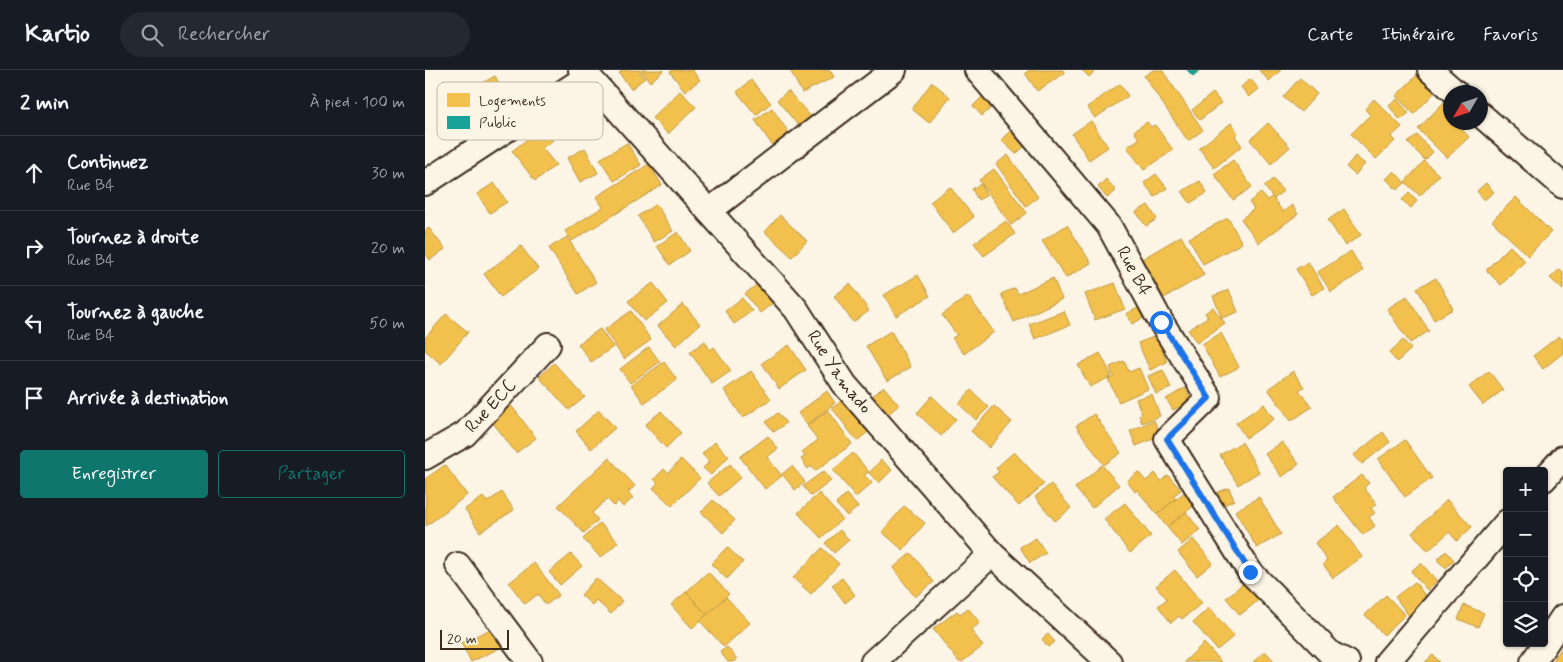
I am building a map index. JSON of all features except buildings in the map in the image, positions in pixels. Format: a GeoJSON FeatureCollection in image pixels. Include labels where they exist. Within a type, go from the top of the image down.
{"type":"FeatureCollection","features":[{"type":"Feature","properties":{"kind":"street"},"geometry":{"type":"LineString","coordinates":[[709,211],[894,70]]}},
{"type":"Feature","properties":{"kind":"street","name":"Rue B4"},"geometry":{"type":"LineString","coordinates":[[977,70],[1109,226],[1161,322],[1209,398],[1167,439],[1250,572],[1331,654],[1347,662]]}},
{"type":"Feature","properties":{"kind":"street"},"geometry":{"type":"LineString","coordinates":[[1430,70],[1447,85]]}},
{"type":"Feature","properties":{"kind":"street"},"geometry":{"type":"LineString","coordinates":[[571,82],[584,73]]}},
{"type":"Feature","properties":{"kind":"street","name":"Rue Yamado"},"geometry":{"type":"LineString","coordinates":[[603,94],[795,309],[845,385],[992,554],[1109,662]]}},
{"type":"Feature","properties":{"kind":"street"},"geometry":{"type":"LineString","coordinates":[[1488,121],[1563,186]]}},
{"type":"Feature","properties":{"kind":"street"},"geometry":{"type":"LineString","coordinates":[[425,183],[487,140]]}},
{"type":"Feature","properties":{"kind":"street","name":"Rue ECC"},"geometry":{"type":"LineString","coordinates":[[425,457],[465,434],[548,346]]}},
{"type":"Feature","properties":{"kind":"street"},"geometry":{"type":"LineString","coordinates":[[1548,475],[1563,458]]}},
{"type":"Feature","properties":{"kind":"street"},"geometry":{"type":"LineString","coordinates":[[1387,662],[1503,527]]}},
{"type":"Feature","properties":{"kind":"street"},"geometry":{"type":"LineString","coordinates":[[873,662],[992,554]]}},
{"type":"Feature","properties":{"kind":"street"},"geometry":{"type":"LineString","coordinates":[[458,565],[530,662]]}},
{"type":"Feature","properties":{"kind":"street"},"geometry":{"type":"LineString","coordinates":[[1533,662],[1563,617]]}},
{"type":"Feature","properties":{"kind":"route"},"geometry":{"type":"LineString","coordinates":[[1161,322],[1209,398],[1167,439],[1250,572]]}}]}
